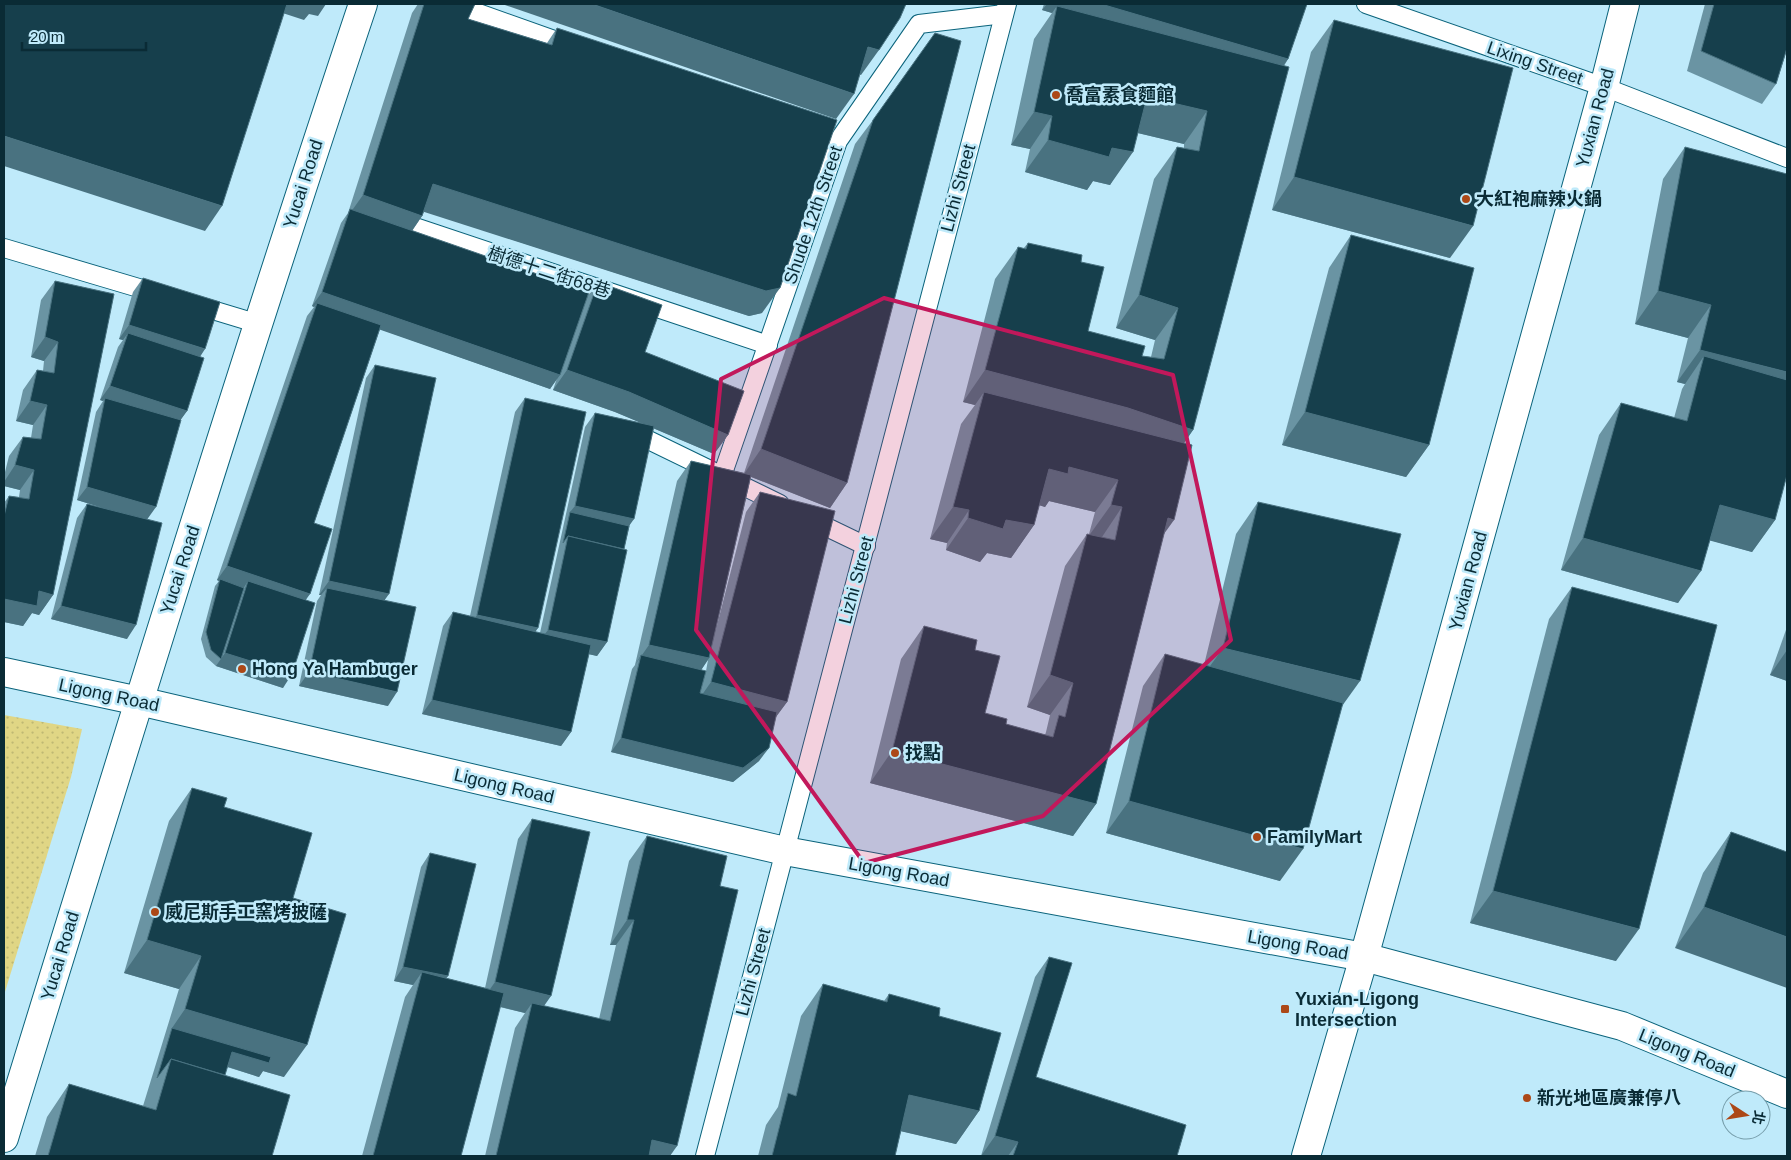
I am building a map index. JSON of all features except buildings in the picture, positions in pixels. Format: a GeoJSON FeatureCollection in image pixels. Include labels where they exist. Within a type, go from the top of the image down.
{"type":"FeatureCollection","features":[{"type":"Feature","properties":{"kind":"street","name":"Yucai Road"},"geometry":{"type":"LineString","coordinates":[[4,1138],[139,701],[307,172],[363,4]]}},
{"type":"Feature","properties":{"kind":"street","name":"Yuxian Road"},"geometry":{"type":"LineString","coordinates":[[1306,1156],[1364,958],[1604,87],[1624,4]]}},
{"type":"Feature","properties":{"kind":"street","name":"Ligong Road"},"geometry":{"type":"LineString","coordinates":[[4,672],[139,701],[785,851],[1364,958],[1622,1026],[1787,1094]]}},
{"type":"Feature","properties":{"kind":"lane"},"geometry":{"type":"LineString","coordinates":[[453,4],[584,50]]}},
{"type":"Feature","properties":{"kind":"lane","name":"Lixing Street"},"geometry":{"type":"LineString","coordinates":[[1366,4],[1604,87],[1787,158]]}},
{"type":"Feature","properties":{"kind":"lane","name":"Shude 12th Street"},"geometry":{"type":"LineString","coordinates":[[722,476],[838,141],[918,24],[1005,9]]}},
{"type":"Feature","properties":{"kind":"lane","name":"Lizhi Street"},"geometry":{"type":"LineString","coordinates":[[705,1156],[1005,9]]}},
{"type":"Feature","properties":{"kind":"lane"},"geometry":{"type":"LineString","coordinates":[[819,134],[838,141]]}},
{"type":"Feature","properties":{"kind":"lane","name":"樹德十二街68巷"},"geometry":{"type":"LineString","coordinates":[[415,227],[768,345]]}},
{"type":"Feature","properties":{"kind":"lane"},"geometry":{"type":"LineString","coordinates":[[4,248],[259,324]]}},
{"type":"Feature","properties":{"kind":"lane"},"geometry":{"type":"LineString","coordinates":[[614,424],[866,546]]}},
{"type":"Feature","properties":{"kind":"highlighted area"},"geometry":{"type":"Polygon","coordinates":[[[884,298],[1173,375],[1231,640],[1043,816],[864,863],[696,630],[721,379],[884,298]]]}},
{"type":"Feature","properties":{"kind":"shaded area"},"geometry":{"type":"Polygon","coordinates":[[[4,715],[82,729],[71,777],[4,995],[4,715]]]}},
{"type":"Feature","properties":{"kind":"place","name":"喬富素食麵館"},"geometry":{"type":"Point","coordinates":[1056,95]}},
{"type":"Feature","properties":{"kind":"place","name":"大紅袍麻辣火鍋"},"geometry":{"type":"Point","coordinates":[1466,199]}},
{"type":"Feature","properties":{"kind":"place","name":"Hong Ya Hambuger"},"geometry":{"type":"Point","coordinates":[242,669]}},
{"type":"Feature","properties":{"kind":"place","name":"找點"},"geometry":{"type":"Point","coordinates":[895,753]}},
{"type":"Feature","properties":{"kind":"place","name":"FamilyMart"},"geometry":{"type":"Point","coordinates":[1257,837]}},
{"type":"Feature","properties":{"kind":"place","name":"威尼斯手工窯烤披薩"},"geometry":{"type":"Point","coordinates":[155,912]}},
{"type":"Feature","properties":{"kind":"place","name":"Yuxian-Ligong Intersection"},"geometry":{"type":"Point","coordinates":[1285,1009]}},
{"type":"Feature","properties":{"kind":"place","name":"新光地區廣兼停八"},"geometry":{"type":"Point","coordinates":[1527,1098]}}]}
